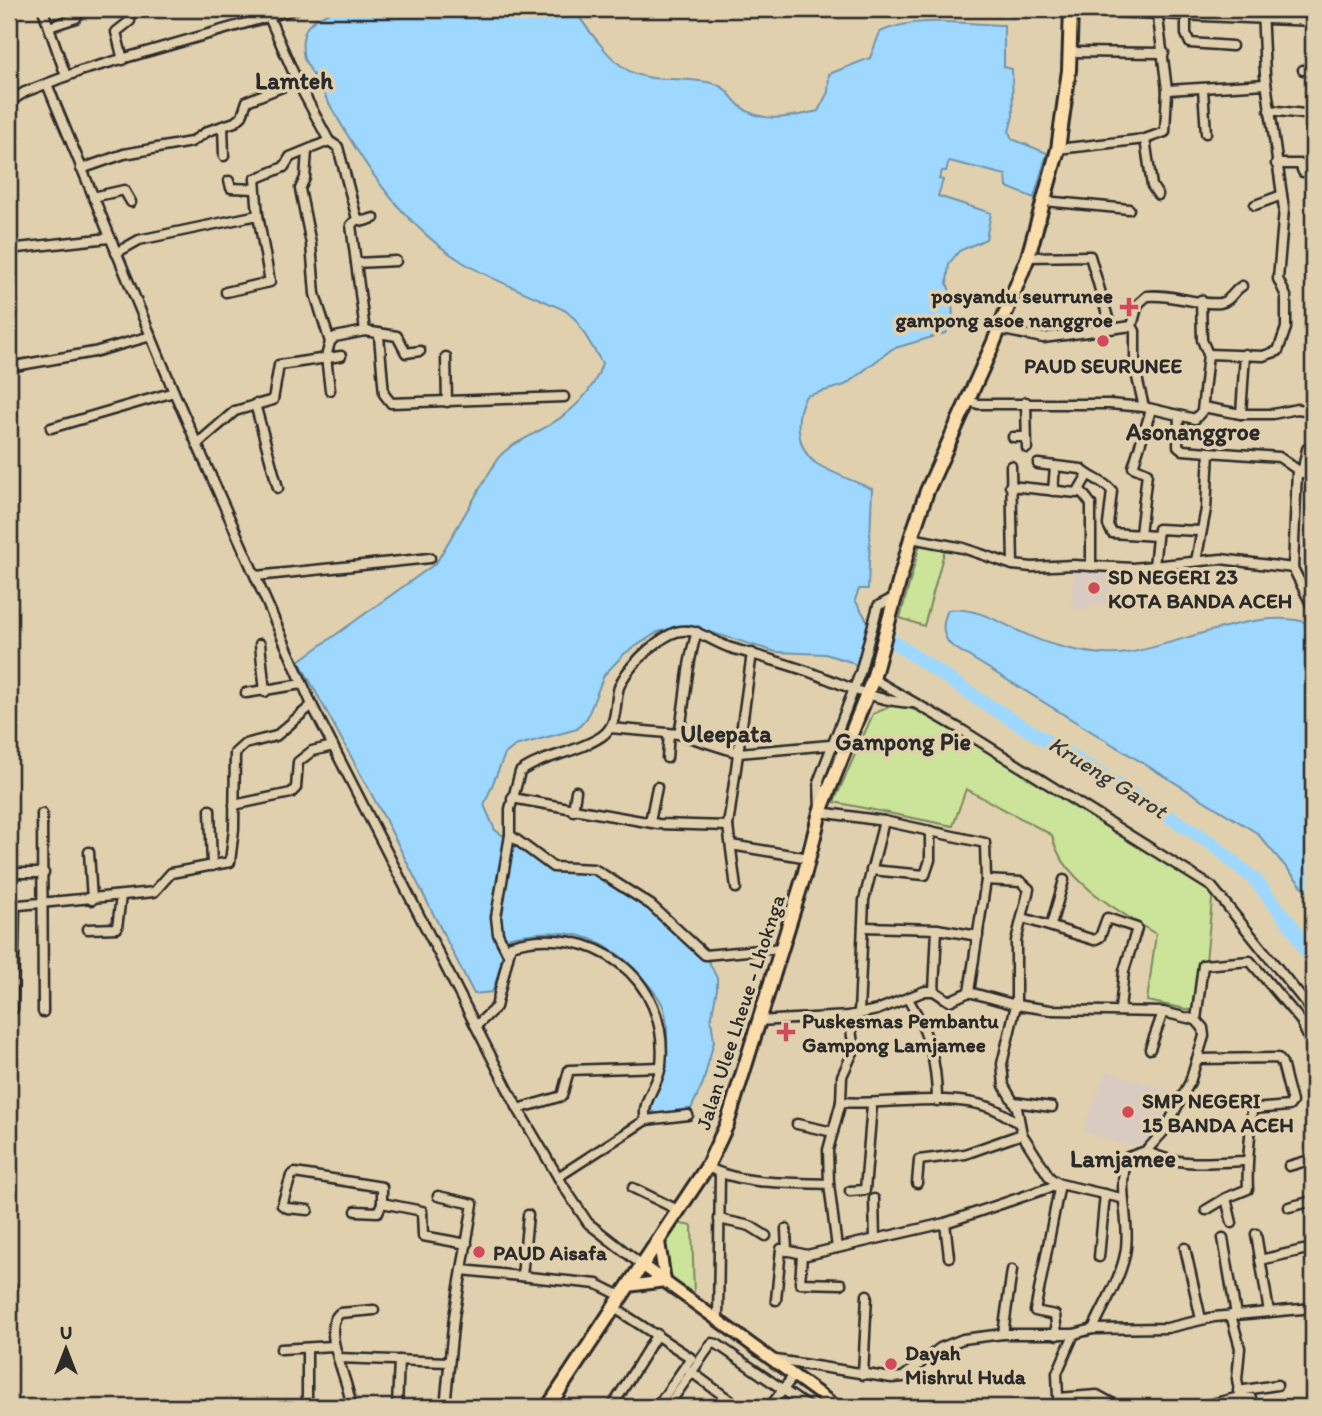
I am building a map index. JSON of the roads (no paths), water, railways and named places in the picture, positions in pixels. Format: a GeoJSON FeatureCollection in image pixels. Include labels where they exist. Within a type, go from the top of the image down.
{"type":"FeatureCollection","features":[{"type":"Feature","properties":{"kind":"highway","name":"Jalan Ulee Lheue - Lhoknga"},"geometry":{"type":"LineString","coordinates":[[548,1407],[659,1242],[706,1167],[727,1124],[809,858],[820,811],[874,677],[883,616],[895,597],[911,538],[966,400],[1028,257],[1058,149],[1070,52],[1071,10]]}},
{"type":"Feature","properties":{"kind":"main road"},"geometry":{"type":"LineString","coordinates":[[659,1242],[665,1282]]}},
{"type":"Feature","properties":{"kind":"main road"},"geometry":{"type":"LineString","coordinates":[[642,1265],[837,1407]]}},
{"type":"Feature","properties":{"kind":"main road"},"geometry":{"type":"LineString","coordinates":[[624,1291],[665,1282]]}},
{"type":"Feature","properties":{"kind":"street"},"geometry":{"type":"LineString","coordinates":[[256,9],[266,18],[329,141],[340,150],[357,219]]}},
{"type":"Feature","properties":{"kind":"street"},"geometry":{"type":"LineString","coordinates":[[9,102],[66,76],[295,9]]}},
{"type":"Feature","properties":{"kind":"street"},"geometry":{"type":"LineString","coordinates":[[43,10],[66,76]]}},
{"type":"Feature","properties":{"kind":"street"},"geometry":{"type":"LineString","coordinates":[[1071,10],[1261,13],[1313,21]]}},
{"type":"Feature","properties":{"kind":"street"},"geometry":{"type":"LineString","coordinates":[[1058,149],[1145,139],[1165,132],[1167,90],[1157,11]]}},
{"type":"Feature","properties":{"kind":"street"},"geometry":{"type":"LineString","coordinates":[[1186,12],[1186,34],[1190,43],[1232,46]]}},
{"type":"Feature","properties":{"kind":"street"},"geometry":{"type":"LineString","coordinates":[[1208,354],[1272,355],[1284,343],[1286,296],[1278,279],[1284,220],[1266,84],[1261,13]]}},
{"type":"Feature","properties":{"kind":"street"},"geometry":{"type":"LineString","coordinates":[[48,27],[76,18]]}},
{"type":"Feature","properties":{"kind":"street"},"geometry":{"type":"LineString","coordinates":[[123,60],[116,32],[130,21]]}},
{"type":"Feature","properties":{"kind":"street"},"geometry":{"type":"LineString","coordinates":[[1070,52],[1164,53]]}},
{"type":"Feature","properties":{"kind":"street"},"geometry":{"type":"LineString","coordinates":[[1303,70],[1313,70]]}},
{"type":"Feature","properties":{"kind":"street"},"geometry":{"type":"LineString","coordinates":[[81,169],[124,154],[191,142],[242,116],[247,102],[297,81]]}},
{"type":"Feature","properties":{"kind":"street"},"geometry":{"type":"LineString","coordinates":[[47,84],[174,392],[312,705],[519,1109],[558,1177],[588,1223],[642,1265]]}},
{"type":"Feature","properties":{"kind":"street"},"geometry":{"type":"LineString","coordinates":[[1167,90],[1266,84]]}},
{"type":"Feature","properties":{"kind":"street"},"geometry":{"type":"LineString","coordinates":[[1203,89],[1206,133]]}},
{"type":"Feature","properties":{"kind":"street"},"geometry":{"type":"LineString","coordinates":[[1269,110],[1313,115]]}},
{"type":"Feature","properties":{"kind":"street"},"geometry":{"type":"LineString","coordinates":[[223,126],[225,156]]}},
{"type":"Feature","properties":{"kind":"street"},"geometry":{"type":"LineString","coordinates":[[1145,139],[1152,186],[1158,195]]}},
{"type":"Feature","properties":{"kind":"street"},"geometry":{"type":"LineString","coordinates":[[226,292],[270,282],[258,215],[255,189],[257,177],[285,167],[290,157],[329,141]]}},
{"type":"Feature","properties":{"kind":"street"},"geometry":{"type":"LineString","coordinates":[[307,151],[305,178],[300,189],[311,244],[315,294],[330,342]]}},
{"type":"Feature","properties":{"kind":"street"},"geometry":{"type":"LineString","coordinates":[[1276,164],[1300,164],[1303,172],[1313,172]]}},
{"type":"Feature","properties":{"kind":"street"},"geometry":{"type":"LineString","coordinates":[[229,181],[231,188],[255,189]]}},
{"type":"Feature","properties":{"kind":"street"},"geometry":{"type":"LineString","coordinates":[[93,197],[124,190],[131,202]]}},
{"type":"Feature","properties":{"kind":"street"},"geometry":{"type":"LineString","coordinates":[[1255,205],[1282,195]]}},
{"type":"Feature","properties":{"kind":"street"},"geometry":{"type":"LineString","coordinates":[[1044,201],[1129,209]]}},
{"type":"Feature","properties":{"kind":"street"},"geometry":{"type":"LineString","coordinates":[[116,253],[139,240],[258,215]]}},
{"type":"Feature","properties":{"kind":"street"},"geometry":{"type":"LineString","coordinates":[[357,219],[364,221],[374,218]]}},
{"type":"Feature","properties":{"kind":"street"},"geometry":{"type":"LineString","coordinates":[[357,219],[351,225],[365,331]]}},
{"type":"Feature","properties":{"kind":"street"},"geometry":{"type":"LineString","coordinates":[[9,249],[109,238]]}},
{"type":"Feature","properties":{"kind":"street"},"geometry":{"type":"LineString","coordinates":[[1028,257],[1090,256],[1111,328]]}},
{"type":"Feature","properties":{"kind":"street"},"geometry":{"type":"LineString","coordinates":[[356,262],[396,261]]}},
{"type":"Feature","properties":{"kind":"street"},"geometry":{"type":"LineString","coordinates":[[1140,534],[1147,474],[1133,467],[1147,409],[1137,386],[1135,331],[1132,326],[1138,304],[1147,296],[1171,296],[1220,303],[1242,286]]}},
{"type":"Feature","properties":{"kind":"street"},"geometry":{"type":"LineString","coordinates":[[966,400],[978,404],[1026,402],[1147,409],[1195,419],[1203,407],[1208,354],[1202,340],[1201,300]]}},
{"type":"Feature","properties":{"kind":"street"},"geometry":{"type":"LineString","coordinates":[[999,329],[1043,338],[1132,326]]}},
{"type":"Feature","properties":{"kind":"street"},"geometry":{"type":"LineString","coordinates":[[330,390],[326,357],[330,342],[335,337],[365,331],[379,336],[401,338],[406,353],[420,351]]}},
{"type":"Feature","properties":{"kind":"street"},"geometry":{"type":"LineString","coordinates":[[9,367],[94,352],[151,336]]}},
{"type":"Feature","properties":{"kind":"street"},"geometry":{"type":"LineString","coordinates":[[379,336],[384,394],[388,401],[447,402],[564,397]]}},
{"type":"Feature","properties":{"kind":"street"},"geometry":{"type":"LineString","coordinates":[[1241,415],[1245,354]]}},
{"type":"Feature","properties":{"kind":"street"},"geometry":{"type":"LineString","coordinates":[[197,444],[235,411],[273,400],[279,365],[341,356]]}},
{"type":"Feature","properties":{"kind":"street"},"geometry":{"type":"LineString","coordinates":[[446,357],[447,402]]}},
{"type":"Feature","properties":{"kind":"street"},"geometry":{"type":"LineString","coordinates":[[51,428],[174,392]]}},
{"type":"Feature","properties":{"kind":"street"},"geometry":{"type":"LineString","coordinates":[[1026,402],[1027,448]]}},
{"type":"Feature","properties":{"kind":"street"},"geometry":{"type":"LineString","coordinates":[[255,404],[278,488]]}},
{"type":"Feature","properties":{"kind":"street"},"geometry":{"type":"LineString","coordinates":[[1203,407],[1241,415],[1273,414],[1297,409],[1313,411]]}},
{"type":"Feature","properties":{"kind":"street"},"geometry":{"type":"LineString","coordinates":[[1179,416],[1178,446],[1183,450],[1279,457],[1300,472],[1313,475]]}},
{"type":"Feature","properties":{"kind":"street"},"geometry":{"type":"LineString","coordinates":[[1013,437],[1026,437]]}},
{"type":"Feature","properties":{"kind":"street"},"geometry":{"type":"LineString","coordinates":[[1307,449],[1300,472],[1293,568],[1313,608]]}},
{"type":"Feature","properties":{"kind":"street"},"geometry":{"type":"LineString","coordinates":[[1196,561],[1199,531],[1206,509],[1209,452]]}},
{"type":"Feature","properties":{"kind":"street"},"geometry":{"type":"LineString","coordinates":[[1038,464],[1081,468],[1087,477],[1112,491],[1109,530],[1156,536]]}},
{"type":"Feature","properties":{"kind":"street"},"geometry":{"type":"LineString","coordinates":[[1011,466],[1013,565]]}},
{"type":"Feature","properties":{"kind":"street"},"geometry":{"type":"LineString","coordinates":[[1053,491],[1055,466]]}},
{"type":"Feature","properties":{"kind":"street"},"geometry":{"type":"LineString","coordinates":[[1010,486],[1073,494],[1081,491],[1087,477]]}},
{"type":"Feature","properties":{"kind":"street"},"geometry":{"type":"LineString","coordinates":[[1081,491],[1091,504],[1091,566]]}},
{"type":"Feature","properties":{"kind":"street"},"geometry":{"type":"LineString","coordinates":[[1154,566],[1158,529],[1199,531]]}},
{"type":"Feature","properties":{"kind":"street"},"geometry":{"type":"LineString","coordinates":[[911,538],[963,548],[1013,565],[1154,566],[1221,559],[1293,568]]}},
{"type":"Feature","properties":{"kind":"street"},"geometry":{"type":"LineString","coordinates":[[256,576],[430,558]]}},
{"type":"Feature","properties":{"kind":"street"},"geometry":{"type":"LineString","coordinates":[[883,616],[830,745],[817,790],[820,811],[884,821],[985,843],[986,880],[969,992]]}},
{"type":"Feature","properties":{"kind":"street"},"geometry":{"type":"LineString","coordinates":[[507,950],[498,934],[496,917],[510,836],[508,823],[512,798],[521,771],[530,765],[560,757],[602,736],[614,720],[619,687],[630,670],[671,634],[697,632],[716,643],[854,687],[866,695],[913,703]]}},
{"type":"Feature","properties":{"kind":"street"},"geometry":{"type":"LineString","coordinates":[[679,734],[687,694],[690,655],[697,632]]}},
{"type":"Feature","properties":{"kind":"street"},"geometry":{"type":"LineString","coordinates":[[260,644],[265,692]]}},
{"type":"Feature","properties":{"kind":"street"},"geometry":{"type":"LineString","coordinates":[[736,888],[728,826],[751,653]]}},
{"type":"Feature","properties":{"kind":"street"},"geometry":{"type":"LineString","coordinates":[[874,677],[1212,887],[1313,1012]]}},
{"type":"Feature","properties":{"kind":"street"},"geometry":{"type":"LineString","coordinates":[[246,693],[302,684]]}},
{"type":"Feature","properties":{"kind":"street"},"geometry":{"type":"LineString","coordinates":[[13,1009],[12,906],[154,892],[171,873],[227,864],[231,859],[234,806],[232,766],[237,750],[245,744],[276,736],[312,705]]}},
{"type":"Feature","properties":{"kind":"street"},"geometry":{"type":"LineString","coordinates":[[610,728],[679,734],[739,753],[830,745]]}},
{"type":"Feature","properties":{"kind":"street"},"geometry":{"type":"LineString","coordinates":[[667,758],[669,734]]}},
{"type":"Feature","properties":{"kind":"street"},"geometry":{"type":"LineString","coordinates":[[234,806],[291,793],[296,788],[298,762],[312,751],[333,746]]}},
{"type":"Feature","properties":{"kind":"street"},"geometry":{"type":"LineString","coordinates":[[650,822],[657,787]]}},
{"type":"Feature","properties":{"kind":"street"},"geometry":{"type":"LineString","coordinates":[[573,811],[576,791]]}},
{"type":"Feature","properties":{"kind":"street"},"geometry":{"type":"LineString","coordinates":[[512,798],[573,811],[650,822],[728,826]]}},
{"type":"Feature","properties":{"kind":"street"},"geometry":{"type":"LineString","coordinates":[[210,810],[212,866]]}},
{"type":"Feature","properties":{"kind":"street"},"geometry":{"type":"LineString","coordinates":[[42,814],[43,1012]]}},
{"type":"Feature","properties":{"kind":"street"},"geometry":{"type":"LineString","coordinates":[[859,1013],[864,900],[884,821]]}},
{"type":"Feature","properties":{"kind":"street"},"geometry":{"type":"LineString","coordinates":[[870,870],[925,875],[930,860],[930,831]]}},
{"type":"Feature","properties":{"kind":"street"},"geometry":{"type":"LineString","coordinates":[[510,836],[553,867],[594,869],[604,875],[651,905],[705,955],[781,948]]}},
{"type":"Feature","properties":{"kind":"street"},"geometry":{"type":"LineString","coordinates":[[731,845],[809,858]]}},
{"type":"Feature","properties":{"kind":"street"},"geometry":{"type":"LineString","coordinates":[[89,852],[92,900]]}},
{"type":"Feature","properties":{"kind":"street"},"geometry":{"type":"LineString","coordinates":[[9,873],[44,873]]}},
{"type":"Feature","properties":{"kind":"street"},"geometry":{"type":"LineString","coordinates":[[986,880],[1014,881],[1026,885],[1029,895],[1016,941],[1016,1005],[1002,1076],[1014,1102],[1022,1135],[1050,1178],[1060,1184],[1121,1198]]}},
{"type":"Feature","properties":{"kind":"street"},"geometry":{"type":"LineString","coordinates":[[1051,925],[1064,880]]}},
{"type":"Feature","properties":{"kind":"street"},"geometry":{"type":"LineString","coordinates":[[88,929],[117,928],[121,896]]}},
{"type":"Feature","properties":{"kind":"street"},"geometry":{"type":"LineString","coordinates":[[1023,918],[1094,940],[1100,937],[1107,918],[1137,928],[1124,971],[1120,1009]]}},
{"type":"Feature","properties":{"kind":"street"},"geometry":{"type":"LineString","coordinates":[[863,927],[937,929],[978,936]]}},
{"type":"Feature","properties":{"kind":"street"},"geometry":{"type":"LineString","coordinates":[[934,991],[937,929]]}},
{"type":"Feature","properties":{"kind":"street"},"geometry":{"type":"LineString","coordinates":[[476,1026],[496,1007],[507,950],[513,944],[548,937],[610,954],[642,987],[657,1012],[661,1067],[643,1111],[646,1120]]}},
{"type":"Feature","properties":{"kind":"street"},"geometry":{"type":"LineString","coordinates":[[1196,1020],[1203,965],[1250,961],[1301,1021],[1313,1049]]}},
{"type":"Feature","properties":{"kind":"street"},"geometry":{"type":"LineString","coordinates":[[758,1021],[849,1016],[908,999],[919,992],[934,991],[953,1001],[969,992],[1016,1005],[1051,1010],[1120,1009],[1163,1012],[1196,1020],[1203,1028],[1203,1036],[1190,1082],[1165,1130],[1146,1151],[1128,1157],[1121,1198],[1128,1219],[1125,1258],[1093,1329]]}},
{"type":"Feature","properties":{"kind":"street"},"geometry":{"type":"LineString","coordinates":[[908,999],[923,1023],[934,1052],[937,1101]]}},
{"type":"Feature","properties":{"kind":"street"},"geometry":{"type":"LineString","coordinates":[[1150,1049],[1163,1012]]}},
{"type":"Feature","properties":{"kind":"street"},"geometry":{"type":"LineString","coordinates":[[837,1248],[828,1150],[841,1102],[842,1076],[854,1050],[849,1016]]}},
{"type":"Feature","properties":{"kind":"street"},"geometry":{"type":"LineString","coordinates":[[1197,1059],[1278,1058],[1282,1063],[1292,1102],[1289,1106],[1252,1109],[1253,1126],[1245,1161],[1248,1189],[1206,1210]]}},
{"type":"Feature","properties":{"kind":"street"},"geometry":{"type":"LineString","coordinates":[[519,1109],[562,1096],[569,1070],[661,1067]]}},
{"type":"Feature","properties":{"kind":"street"},"geometry":{"type":"LineString","coordinates":[[841,1102],[872,1105],[937,1101],[990,1107],[1018,1123]]}},
{"type":"Feature","properties":{"kind":"street"},"geometry":{"type":"LineString","coordinates":[[1014,1102],[1052,1107]]}},
{"type":"Feature","properties":{"kind":"street"},"geometry":{"type":"LineString","coordinates":[[850,1191],[865,1190],[872,1105]]}},
{"type":"Feature","properties":{"kind":"street"},"geometry":{"type":"LineString","coordinates":[[558,1177],[646,1120],[688,1115]]}},
{"type":"Feature","properties":{"kind":"street"},"geometry":{"type":"LineString","coordinates":[[797,1124],[833,1132]]}},
{"type":"Feature","properties":{"kind":"street"},"geometry":{"type":"LineString","coordinates":[[917,1183],[919,1160],[965,1154],[1022,1135]]}},
{"type":"Feature","properties":{"kind":"street"},"geometry":{"type":"LineString","coordinates":[[1146,1151],[1158,1158],[1177,1161],[1245,1161]]}},
{"type":"Feature","properties":{"kind":"street"},"geometry":{"type":"LineString","coordinates":[[1289,1166],[1313,1159]]}},
{"type":"Feature","properties":{"kind":"street"},"geometry":{"type":"LineString","coordinates":[[706,1167],[720,1174],[745,1180],[830,1184]]}},
{"type":"Feature","properties":{"kind":"street"},"geometry":{"type":"LineString","coordinates":[[308,1210],[282,1205],[291,1176],[295,1173],[378,1185],[383,1189],[383,1203],[377,1213],[356,1211]]}},
{"type":"Feature","properties":{"kind":"street"},"geometry":{"type":"LineString","coordinates":[[718,1320],[720,1174]]}},
{"type":"Feature","properties":{"kind":"street"},"geometry":{"type":"LineString","coordinates":[[776,1300],[781,1249],[802,1255],[945,1223],[1060,1184]]}},
{"type":"Feature","properties":{"kind":"street"},"geometry":{"type":"LineString","coordinates":[[1057,1335],[1055,1315],[1035,1311],[1060,1184]]}},
{"type":"Feature","properties":{"kind":"street"},"geometry":{"type":"LineString","coordinates":[[633,1188],[678,1210]]}},
{"type":"Feature","properties":{"kind":"street"},"geometry":{"type":"LineString","coordinates":[[1099,1257],[1105,1194]]}},
{"type":"Feature","properties":{"kind":"street"},"geometry":{"type":"LineString","coordinates":[[438,1196],[472,1202],[448,1362],[445,1407]]}},
{"type":"Feature","properties":{"kind":"street"},"geometry":{"type":"LineString","coordinates":[[1226,1198],[1232,1223]]}},
{"type":"Feature","properties":{"kind":"street"},"geometry":{"type":"LineString","coordinates":[[874,1199],[875,1239]]}},
{"type":"Feature","properties":{"kind":"street"},"geometry":{"type":"LineString","coordinates":[[1289,1207],[1313,1201]]}},
{"type":"Feature","properties":{"kind":"street"},"geometry":{"type":"LineString","coordinates":[[383,1203],[422,1211],[423,1236],[467,1244]]}},
{"type":"Feature","properties":{"kind":"street"},"geometry":{"type":"LineString","coordinates":[[522,1276],[528,1215]]}},
{"type":"Feature","properties":{"kind":"street"},"geometry":{"type":"LineString","coordinates":[[719,1219],[750,1226],[766,1236]]}},
{"type":"Feature","properties":{"kind":"street"},"geometry":{"type":"LineString","coordinates":[[945,1223],[949,1257]]}},
{"type":"Feature","properties":{"kind":"street"},"geometry":{"type":"LineString","coordinates":[[786,1229],[787,1251]]}},
{"type":"Feature","properties":{"kind":"street"},"geometry":{"type":"LineString","coordinates":[[1256,1234],[1269,1312]]}},
{"type":"Feature","properties":{"kind":"street"},"geometry":{"type":"LineString","coordinates":[[1223,1238],[1240,1348],[1239,1394]]}},
{"type":"Feature","properties":{"kind":"street"},"geometry":{"type":"LineString","coordinates":[[1185,1248],[1200,1319]]}},
{"type":"Feature","properties":{"kind":"street"},"geometry":{"type":"LineString","coordinates":[[1260,1260],[1303,1250]]}},
{"type":"Feature","properties":{"kind":"street"},"geometry":{"type":"LineString","coordinates":[[802,1255],[800,1283],[841,1284]]}},
{"type":"Feature","properties":{"kind":"street"},"geometry":{"type":"LineString","coordinates":[[462,1270],[597,1284],[624,1291]]}},
{"type":"Feature","properties":{"kind":"street"},"geometry":{"type":"LineString","coordinates":[[1003,1334],[1012,1270]]}},
{"type":"Feature","properties":{"kind":"street"},"geometry":{"type":"LineString","coordinates":[[863,1375],[867,1341],[867,1295]]}},
{"type":"Feature","properties":{"kind":"street"},"geometry":{"type":"LineString","coordinates":[[613,1307],[691,1359],[657,1407]]}},
{"type":"Feature","properties":{"kind":"street"},"geometry":{"type":"LineString","coordinates":[[771,1359],[863,1375],[903,1377],[951,1342],[1003,1334],[1057,1335],[1093,1329],[1157,1329],[1200,1319],[1313,1308]]}},
{"type":"Feature","properties":{"kind":"street"},"geometry":{"type":"LineString","coordinates":[[351,1407],[351,1392],[333,1346],[336,1316],[374,1310]]}},
{"type":"Feature","properties":{"kind":"street"},"geometry":{"type":"LineString","coordinates":[[612,1407],[657,1334]]}},
{"type":"Feature","properties":{"kind":"street"},"geometry":{"type":"LineString","coordinates":[[1074,1334],[1057,1373],[1058,1398],[1097,1395],[1119,1407]]}},
{"type":"Feature","properties":{"kind":"street"},"geometry":{"type":"LineString","coordinates":[[671,1406],[708,1345],[717,1343],[808,1407]]}},
{"type":"Feature","properties":{"kind":"street"},"geometry":{"type":"LineString","coordinates":[[281,1349],[333,1346]]}},
{"type":"Feature","properties":{"kind":"street"},"geometry":{"type":"LineString","coordinates":[[307,1349],[307,1407]]}},
{"type":"Feature","properties":{"kind":"street"},"geometry":{"type":"LineString","coordinates":[[338,1359],[448,1362]]}},
{"type":"Feature","properties":{"kind":"street"},"geometry":{"type":"LineString","coordinates":[[397,1407],[399,1360]]}},
{"type":"Feature","properties":{"kind":"street"},"geometry":{"type":"LineString","coordinates":[[690,1371],[739,1407]]}},
{"type":"Feature","properties":{"kind":"street"},"geometry":{"type":"LineString","coordinates":[[770,1407],[794,1375]]}},
{"type":"Feature","properties":{"kind":"street"},"geometry":{"type":"LineString","coordinates":[[1199,1407],[1277,1385]]}},
{"type":"Feature","properties":{"kind":"street"},"geometry":{"type":"LineString","coordinates":[[1239,1394],[1251,1398],[1252,1407]]}},
{"type":"Feature","properties":{"kind":"water"},"geometry":{"type":"Polygon","coordinates":[[[337,9],[575,9],[600,44],[626,69],[650,78],[716,84],[726,90],[745,110],[775,118],[818,111],[828,92],[829,74],[870,58],[880,32],[925,22],[1004,25],[1004,67],[1012,69],[1013,116],[1009,132],[1012,139],[1047,153],[1034,198],[1007,187],[1006,175],[949,161],[946,171],[942,171],[939,179],[943,180],[938,196],[991,213],[986,239],[959,251],[949,264],[947,283],[952,297],[953,323],[946,333],[892,349],[845,385],[806,396],[802,404],[799,432],[810,458],[830,471],[872,489],[868,589],[859,589],[855,600],[871,627],[860,669],[851,662],[825,654],[776,652],[687,625],[658,632],[624,654],[604,675],[587,718],[577,729],[515,746],[505,754],[484,805],[495,830],[543,863],[600,876],[655,911],[709,962],[717,978],[711,1019],[714,1041],[703,1083],[691,1109],[662,1115],[651,1111],[667,1055],[664,1008],[652,989],[627,962],[597,942],[566,933],[548,932],[510,937],[492,992],[474,994],[385,819],[299,661],[436,563],[498,458],[510,447],[557,420],[576,405],[592,386],[602,363],[576,320],[566,311],[464,263],[437,244],[391,198],[354,145],[304,59],[303,40],[308,26],[337,9]]]}},
{"type":"Feature","properties":{"kind":"water"},"geometry":{"type":"Polygon","coordinates":[[[948,610],[986,616],[1057,646],[1107,654],[1146,649],[1248,622],[1295,620],[1313,626],[1313,899],[1257,833],[952,646],[944,629],[948,610]]]}},
{"type":"Feature","properties":{"kind":"waterway","name":"Krueng Garot"},"geometry":{"type":"LineString","coordinates":[[871,627],[988,705],[1210,842],[1254,879],[1292,926],[1313,963]]}},
{"type":"Feature","properties":{"kind":"place","name":"posyandu seurrunee gampong asoe nanggroe"},"geometry":{"type":"Point","coordinates":[1129,307]}},
{"type":"Feature","properties":{"kind":"place","name":"PAUD SEURUNEE"},"geometry":{"type":"Point","coordinates":[1103,341]}},
{"type":"Feature","properties":{"kind":"place","name":"SD NEGERI 23 KOTA BANDA ACEH"},"geometry":{"type":"Point","coordinates":[1094,588]}},
{"type":"Feature","properties":{"kind":"place","name":"Puskesmas Pembantu Gampong Lamjamee"},"geometry":{"type":"Point","coordinates":[786,1032]}},
{"type":"Feature","properties":{"kind":"place","name":"SMP NEGERI 15 BANDA ACEH"},"geometry":{"type":"Point","coordinates":[1128,1112]}},
{"type":"Feature","properties":{"kind":"place","name":"PAUD Aisafa"},"geometry":{"type":"Point","coordinates":[479,1252]}},
{"type":"Feature","properties":{"kind":"place","name":"Dayah Mishrul Huda"},"geometry":{"type":"Point","coordinates":[891,1364]}},
{"type":"Feature","properties":{"kind":"district","name":"Lamteh"},"geometry":{"type":"Point","coordinates":[294,80]}},
{"type":"Feature","properties":{"kind":"district","name":"Asonanggroe"},"geometry":{"type":"Point","coordinates":[1193,431]}},
{"type":"Feature","properties":{"kind":"district","name":"Uleepata"},"geometry":{"type":"Point","coordinates":[726,733]}},
{"type":"Feature","properties":{"kind":"district","name":"Gampong Pie"},"geometry":{"type":"Point","coordinates":[903,741]}},
{"type":"Feature","properties":{"kind":"district","name":"Lamjamee"},"geometry":{"type":"Point","coordinates":[1123,1158]}}]}
